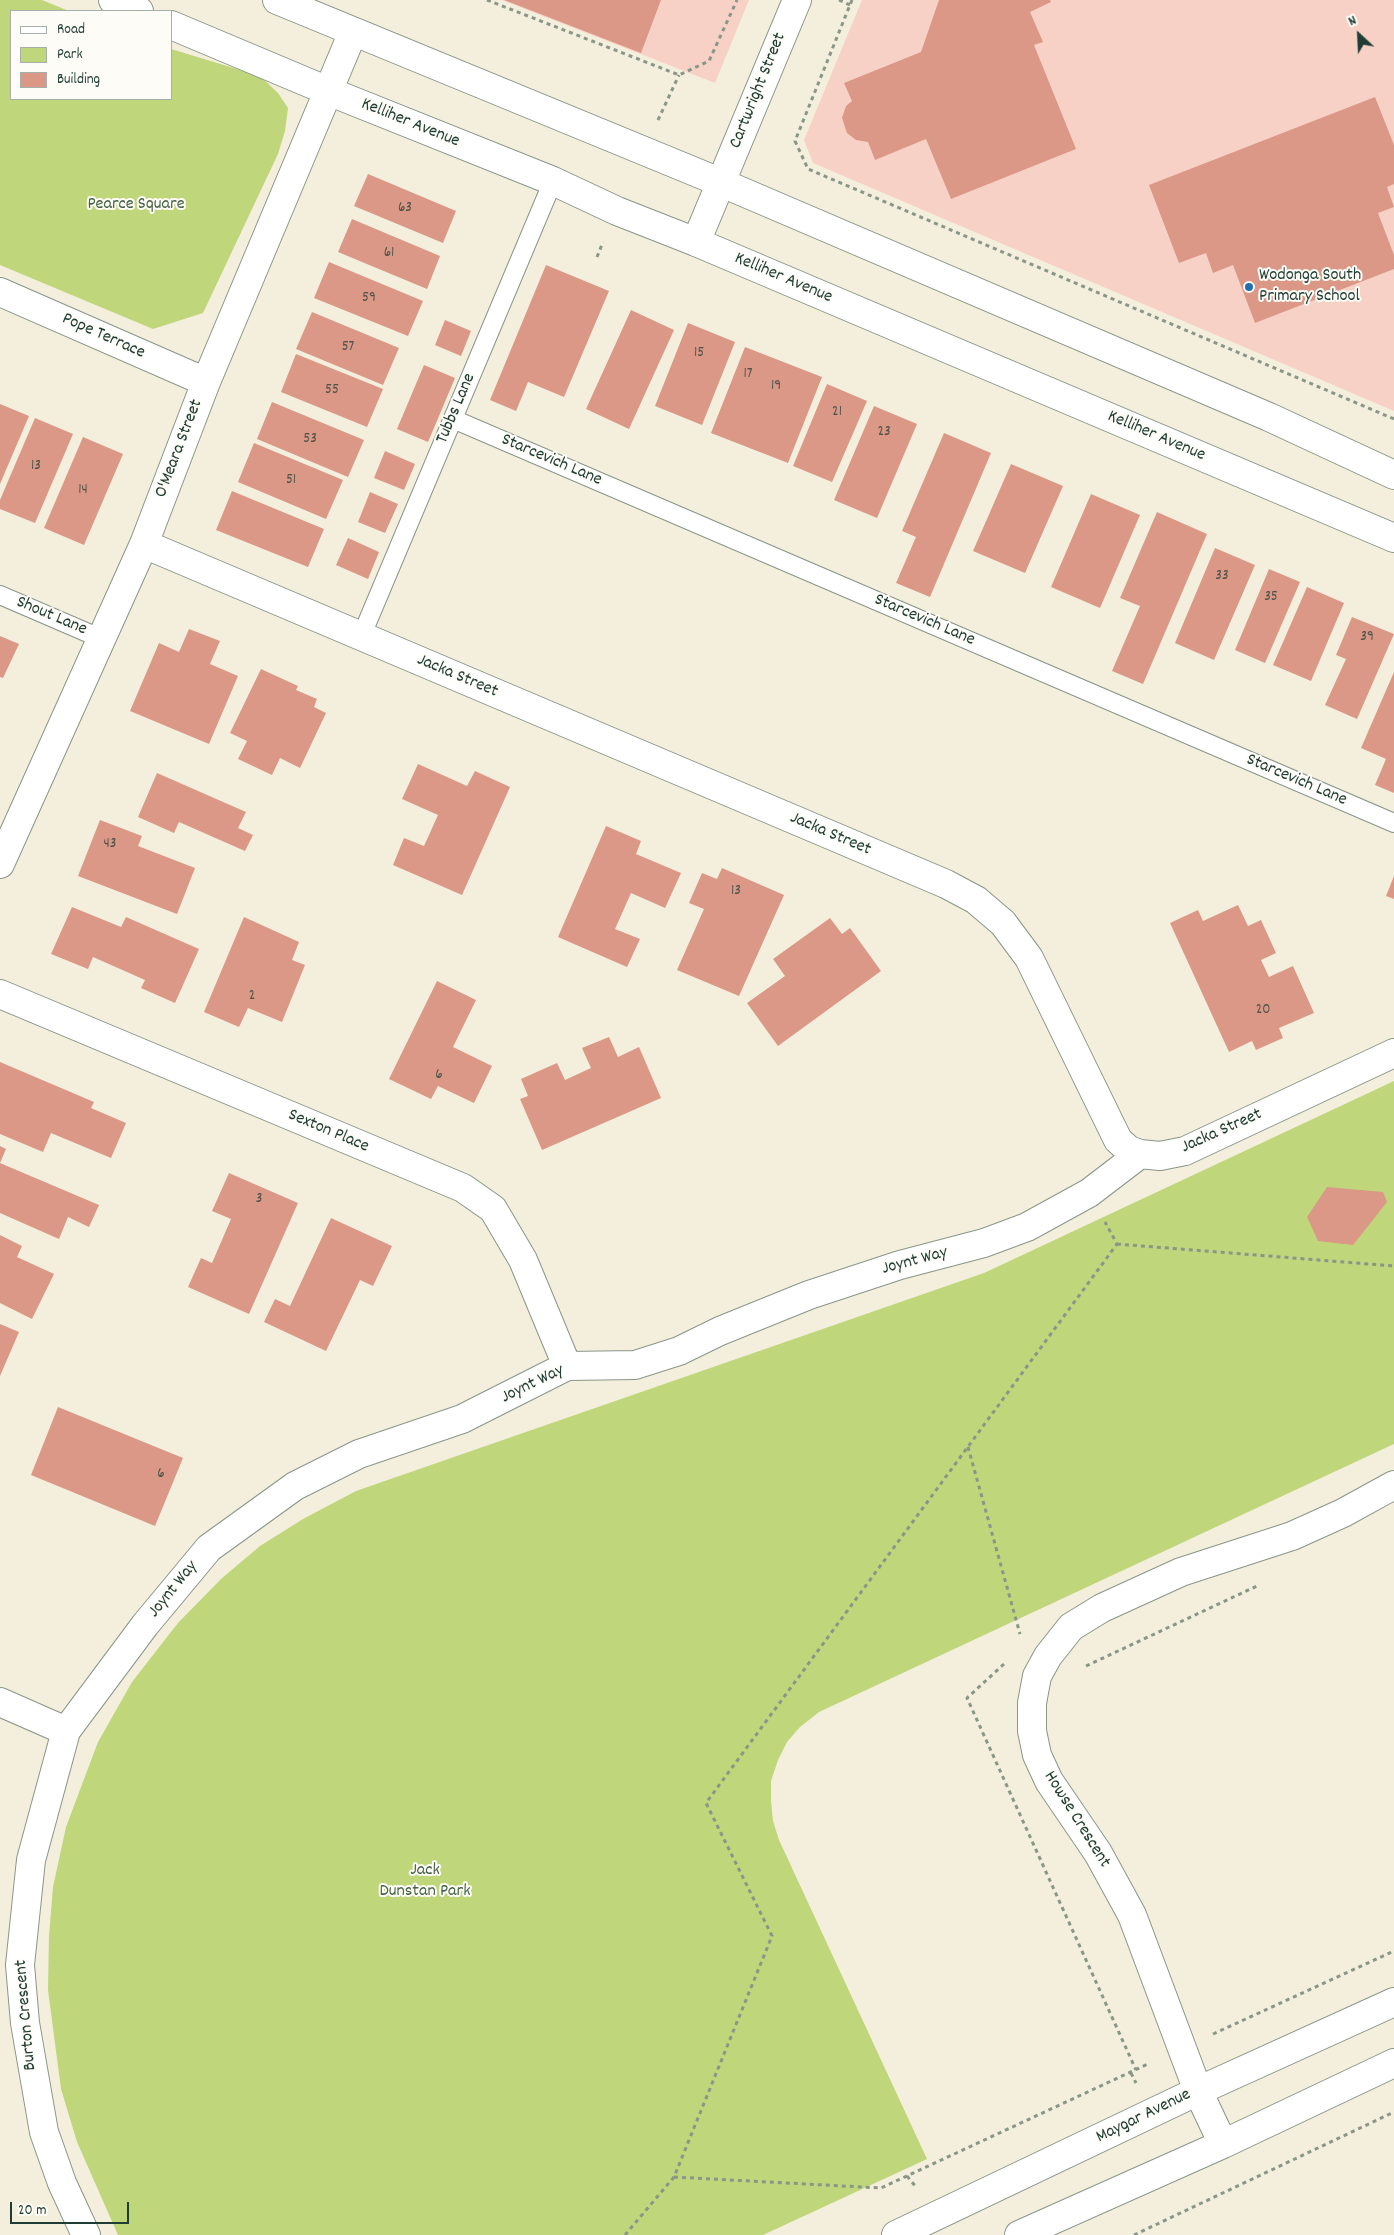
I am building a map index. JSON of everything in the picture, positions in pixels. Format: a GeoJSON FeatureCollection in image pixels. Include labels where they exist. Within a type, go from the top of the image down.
{"type":"FeatureCollection","features":[{"type":"Feature","properties":{"kind":"street"},"geometry":{"type":"LineString","coordinates":[[113,0],[137,10]]}},
{"type":"Feature","properties":{"kind":"street"},"geometry":{"type":"LineString","coordinates":[[277,0],[722,183],[1269,417],[1394,475]]}},
{"type":"Feature","properties":{"kind":"street","name":"Cartwright Street"},"geometry":{"type":"LineString","coordinates":[[696,242],[797,0]]}},
{"type":"Feature","properties":{"kind":"street","name":"Kelliher Avenue"},"geometry":{"type":"LineString","coordinates":[[172,25],[328,91],[553,181],[617,211],[696,242],[1394,538]]}},
{"type":"Feature","properties":{"kind":"street","name":"O'Meara Street"},"geometry":{"type":"LineString","coordinates":[[0,864],[144,544],[206,382],[353,32]]}},
{"type":"Feature","properties":{"kind":"street","name":"Pope Terrace"},"geometry":{"type":"LineString","coordinates":[[0,292],[206,382]]}},
{"type":"Feature","properties":{"kind":"street","name":"Jacka Street"},"geometry":{"type":"LineString","coordinates":[[144,544],[946,884],[976,900],[1003,923],[1029,958],[1118,1140],[1129,1150],[1140,1154],[1160,1156],[1184,1152],[1394,1053]]}},
{"type":"Feature","properties":{"kind":"street","name":"Sexton Place"},"geometry":{"type":"LineString","coordinates":[[0,994],[463,1188],[493,1209],[523,1260],[567,1366]]}},
{"type":"Feature","properties":{"kind":"street","name":"Joynt Way"},"geometry":{"type":"LineString","coordinates":[[66,1730],[145,1625],[209,1548],[295,1486],[359,1454],[462,1419],[567,1366],[635,1365],[679,1351],[720,1331],[809,1296],[900,1265],[984,1243],[1027,1227],[1089,1192],[1140,1154]]}},
{"type":"Feature","properties":{"kind":"street","name":"Howse Crescent"},"geometry":{"type":"LineString","coordinates":[[1223,2144],[1198,2091],[1132,1915],[1098,1854],[1049,1780],[1037,1755],[1032,1731],[1032,1703],[1038,1676],[1048,1656],[1071,1627],[1102,1608],[1181,1572],[1292,1536],[1394,1485]]}},
{"type":"Feature","properties":{"kind":"street"},"geometry":{"type":"LineString","coordinates":[[0,1702],[66,1730]]}},
{"type":"Feature","properties":{"kind":"street","name":"Burton Crescent"},"geometry":{"type":"LineString","coordinates":[[66,1730],[31,1860],[20,1965],[24,2023],[44,2132],[62,2183],[86,2235]]}},
{"type":"Feature","properties":{"kind":"street","name":"Maygar Avenue"},"geometry":{"type":"LineString","coordinates":[[896,2235],[1198,2091],[1394,2002]]}},
{"type":"Feature","properties":{"kind":"street"},"geometry":{"type":"LineString","coordinates":[[1019,2235],[1223,2144],[1394,2063]]}},
{"type":"Feature","properties":{"kind":"lane","name":"Tubbs Lane"},"geometry":{"type":"LineString","coordinates":[[361,636],[553,181]]}},
{"type":"Feature","properties":{"kind":"lane","name":"Starcevich Lane"},"geometry":{"type":"LineString","coordinates":[[453,419],[1394,823]]}},
{"type":"Feature","properties":{"kind":"lane","name":"Shout Lane"},"geometry":{"type":"LineString","coordinates":[[0,595],[102,639]]}},
{"type":"Feature","properties":{"kind":"path"},"geometry":{"type":"LineString","coordinates":[[487,0],[679,75],[709,61],[737,0]]}},
{"type":"Feature","properties":{"kind":"path"},"geometry":{"type":"LineString","coordinates":[[839,0],[850,5]]}},
{"type":"Feature","properties":{"kind":"path"},"geometry":{"type":"LineString","coordinates":[[852,0],[795,141],[808,169],[1394,419]]}},
{"type":"Feature","properties":{"kind":"path"},"geometry":{"type":"LineString","coordinates":[[1089,1192],[1117,1244]]}},
{"type":"Feature","properties":{"kind":"path"},"geometry":{"type":"LineString","coordinates":[[1117,1244],[1394,1266]]}},
{"type":"Feature","properties":{"kind":"path"},"geometry":{"type":"LineString","coordinates":[[624,2235],[674,2176],[772,1936],[706,1803],[1117,1244]]}},
{"type":"Feature","properties":{"kind":"path"},"geometry":{"type":"LineString","coordinates":[[1048,1656],[1067,1667],[1078,1669],[1259,1586]]}},
{"type":"Feature","properties":{"kind":"path"},"geometry":{"type":"LineString","coordinates":[[674,2176],[881,2188],[1394,1951]]}},
{"type":"Feature","properties":{"kind":"path"},"geometry":{"type":"LineString","coordinates":[[1134,2235],[1394,2112]]}},
{"type":"Feature","properties":{"kind":"shaded area"},"geometry":{"type":"Polygon","coordinates":[[[502,0],[749,0],[715,83],[502,0]]]}},
{"type":"Feature","properties":{"kind":"shaded area","name":"Wodonga South Primary School"},"geometry":{"type":"Polygon","coordinates":[[[862,0],[1394,0],[1394,411],[813,163],[804,140],[862,0]]]}},
{"type":"Feature","properties":{"kind":"green space","name":"Pearce Square"},"geometry":{"type":"Polygon","coordinates":[[[0,0],[42,0],[67,10],[10,10],[10,100],[172,100],[172,49],[260,76],[278,93],[288,108],[285,131],[278,154],[203,313],[153,329],[0,265],[0,0]]]}},
{"type":"Feature","properties":{"kind":"green space","name":"Jack Dunstan Park"},"geometry":{"type":"Polygon","coordinates":[[[1394,1081],[1394,1444],[819,1712],[800,1727],[787,1742],[778,1760],[771,1781],[771,1801],[773,1821],[779,1840],[927,2159],[763,2235],[118,2235],[77,2142],[61,2089],[48,1990],[49,1936],[53,1887],[66,1827],[98,1742],[132,1682],[178,1623],[221,1579],[260,1546],[303,1519],[356,1491],[984,1273],[1394,1081]]]}},
{"type":"Feature","properties":{"kind":"building"},"geometry":{"type":"Polygon","coordinates":[[[504,0],[661,0],[641,53],[504,0]]]}},
{"type":"Feature","properties":{"kind":"building"},"geometry":{"type":"Polygon","coordinates":[[[939,0],[1050,0],[1051,2],[1030,12],[1043,42],[1034,45],[1076,149],[951,199],[926,139],[875,160],[868,142],[856,140],[847,133],[842,118],[846,106],[852,101],[844,83],[921,52],[939,0]]]}},
{"type":"Feature","properties":{"kind":"building"},"geometry":{"type":"Polygon","coordinates":[[[1375,97],[1394,145],[1394,184],[1387,187],[1394,207],[1378,213],[1394,255],[1394,269],[1255,323],[1233,265],[1213,273],[1206,253],[1179,263],[1149,185],[1375,97]]]}},
{"type":"Feature","properties":{"kind":"building"},"geometry":{"type":"Polygon","coordinates":[[[368,174],[456,211],[443,243],[354,206],[368,174]]]}},
{"type":"Feature","properties":{"kind":"building"},"geometry":{"type":"Polygon","coordinates":[[[352,219],[440,256],[427,289],[338,252],[352,219]]]}},
{"type":"Feature","properties":{"kind":"building"},"geometry":{"type":"Polygon","coordinates":[[[329,262],[423,301],[408,336],[314,298],[329,262]]]}},
{"type":"Feature","properties":{"kind":"building"},"geometry":{"type":"Polygon","coordinates":[[[546,265],[609,291],[564,397],[528,382],[516,411],[490,400],[546,265]]]}},
{"type":"Feature","properties":{"kind":"building"},"geometry":{"type":"Polygon","coordinates":[[[631,310],[674,330],[629,429],[586,409],[631,310]]]}},
{"type":"Feature","properties":{"kind":"building"},"geometry":{"type":"Polygon","coordinates":[[[312,312],[399,348],[383,385],[296,349],[312,312]]]}},
{"type":"Feature","properties":{"kind":"building"},"geometry":{"type":"Polygon","coordinates":[[[445,320],[471,331],[461,356],[435,345],[445,320]]]}},
{"type":"Feature","properties":{"kind":"building"},"geometry":{"type":"Polygon","coordinates":[[[688,323],[735,342],[702,425],[655,406],[688,323]]]}},
{"type":"Feature","properties":{"kind":"building"},"geometry":{"type":"Polygon","coordinates":[[[745,347],[822,377],[788,463],[711,433],[745,347]]]}},
{"type":"Feature","properties":{"kind":"building"},"geometry":{"type":"Polygon","coordinates":[[[296,354],[383,389],[367,427],[281,392],[296,354]]]}},
{"type":"Feature","properties":{"kind":"building"},"geometry":{"type":"Polygon","coordinates":[[[424,365],[455,378],[428,442],[397,429],[424,365]]]}},
{"type":"Feature","properties":{"kind":"building"},"geometry":{"type":"Polygon","coordinates":[[[827,384],[867,401],[832,482],[793,466],[827,384]]]}},
{"type":"Feature","properties":{"kind":"building"},"geometry":{"type":"Polygon","coordinates":[[[272,402],[364,440],[348,477],[257,439],[272,402]]]}},
{"type":"Feature","properties":{"kind":"building"},"geometry":{"type":"Polygon","coordinates":[[[0,404],[29,416],[0,484],[0,404]]]}},
{"type":"Feature","properties":{"kind":"building"},"geometry":{"type":"Polygon","coordinates":[[[874,406],[917,424],[877,518],[834,500],[874,406]]]}},
{"type":"Feature","properties":{"kind":"building"},"geometry":{"type":"Polygon","coordinates":[[[35,418],[73,434],[35,523],[0,509],[0,500],[35,418]]]}},
{"type":"Feature","properties":{"kind":"building"},"geometry":{"type":"Polygon","coordinates":[[[944,433],[991,453],[930,597],[896,583],[916,537],[902,531],[944,433]]]}},
{"type":"Feature","properties":{"kind":"building"},"geometry":{"type":"Polygon","coordinates":[[[83,437],[123,454],[84,545],[44,528],[83,437]]]}},
{"type":"Feature","properties":{"kind":"building"},"geometry":{"type":"Polygon","coordinates":[[[254,443],[343,480],[326,519],[238,482],[254,443]]]}},
{"type":"Feature","properties":{"kind":"building"},"geometry":{"type":"Polygon","coordinates":[[[385,451],[415,464],[404,490],[374,478],[385,451]]]}},
{"type":"Feature","properties":{"kind":"building"},"geometry":{"type":"Polygon","coordinates":[[[1011,464],[1063,486],[1025,573],[973,551],[1011,464]]]}},
{"type":"Feature","properties":{"kind":"building"},"geometry":{"type":"Polygon","coordinates":[[[232,491],[324,529],[308,567],[216,530],[232,491]]]}},
{"type":"Feature","properties":{"kind":"building"},"geometry":{"type":"Polygon","coordinates":[[[370,492],[398,504],[385,533],[358,522],[370,492]]]}},
{"type":"Feature","properties":{"kind":"building"},"geometry":{"type":"Polygon","coordinates":[[[1091,494],[1140,515],[1100,608],[1051,587],[1091,494]]]}},
{"type":"Feature","properties":{"kind":"building"},"geometry":{"type":"Polygon","coordinates":[[[1157,512],[1207,534],[1143,684],[1112,671],[1140,606],[1120,598],[1157,512]]]}},
{"type":"Feature","properties":{"kind":"building"},"geometry":{"type":"Polygon","coordinates":[[[348,538],[379,552],[368,579],[336,565],[348,538]]]}},
{"type":"Feature","properties":{"kind":"building"},"geometry":{"type":"Polygon","coordinates":[[[1215,548],[1255,565],[1214,660],[1175,643],[1215,548]]]}},
{"type":"Feature","properties":{"kind":"building"},"geometry":{"type":"Polygon","coordinates":[[[1269,569],[1300,582],[1265,663],[1235,650],[1269,569]]]}},
{"type":"Feature","properties":{"kind":"building"},"geometry":{"type":"Polygon","coordinates":[[[1307,587],[1344,603],[1311,681],[1273,665],[1307,587]]]}},
{"type":"Feature","properties":{"kind":"building"},"geometry":{"type":"Polygon","coordinates":[[[1352,617],[1394,634],[1357,719],[1325,705],[1346,659],[1336,655],[1352,617]]]}},
{"type":"Feature","properties":{"kind":"building"},"geometry":{"type":"Polygon","coordinates":[[[189,629],[220,641],[210,664],[238,676],[209,744],[130,711],[159,643],[179,652],[189,629]]]}},
{"type":"Feature","properties":{"kind":"building"},"geometry":{"type":"Polygon","coordinates":[[[0,636],[19,644],[3,678],[0,677],[0,636]]]}},
{"type":"Feature","properties":{"kind":"building"},"geometry":{"type":"Polygon","coordinates":[[[261,669],[298,686],[296,690],[317,699],[314,707],[326,713],[300,768],[280,758],[272,775],[238,759],[247,741],[230,733],[261,669]]]}},
{"type":"Feature","properties":{"kind":"building"},"geometry":{"type":"Polygon","coordinates":[[[1394,672],[1394,793],[1375,785],[1386,759],[1361,748],[1394,672]]]}},
{"type":"Feature","properties":{"kind":"building"},"geometry":{"type":"Polygon","coordinates":[[[418,764],[467,786],[475,771],[510,787],[462,895],[393,865],[404,838],[424,846],[438,815],[402,799],[418,764]]]}},
{"type":"Feature","properties":{"kind":"building"},"geometry":{"type":"Polygon","coordinates":[[[157,773],[246,812],[238,828],[253,835],[245,851],[179,822],[174,833],[138,817],[157,773]]]}},
{"type":"Feature","properties":{"kind":"building"},"geometry":{"type":"Polygon","coordinates":[[[100,820],[142,836],[138,846],[195,868],[177,914],[78,876],[100,820]]]}},
{"type":"Feature","properties":{"kind":"building"},"geometry":{"type":"Polygon","coordinates":[[[606,826],[641,841],[636,854],[681,873],[665,908],[631,893],[615,929],[640,939],[627,967],[558,937],[606,826]]]}},
{"type":"Feature","properties":{"kind":"building"},"geometry":{"type":"Polygon","coordinates":[[[722,868],[784,895],[739,996],[677,970],[704,909],[689,903],[702,873],[717,879],[722,868]]]}},
{"type":"Feature","properties":{"kind":"building"},"geometry":{"type":"Polygon","coordinates":[[[1394,876],[1394,899],[1386,896],[1394,876]]]}},
{"type":"Feature","properties":{"kind":"building"},"geometry":{"type":"Polygon","coordinates":[[[1238,905],[1248,926],[1261,920],[1276,953],[1261,960],[1269,977],[1293,966],[1314,1013],[1279,1028],[1283,1038],[1256,1050],[1252,1041],[1229,1052],[1170,923],[1198,910],[1203,921],[1238,905]]]}},
{"type":"Feature","properties":{"kind":"building"},"geometry":{"type":"Polygon","coordinates":[[[72,907],[121,927],[126,917],[199,949],[175,1003],[141,988],[145,980],[93,957],[88,969],[51,954],[72,907]]]}},
{"type":"Feature","properties":{"kind":"building"},"geometry":{"type":"Polygon","coordinates":[[[244,917],[299,942],[292,960],[305,965],[282,1022],[248,1008],[239,1027],[204,1012],[244,917]]]}},
{"type":"Feature","properties":{"kind":"building"},"geometry":{"type":"Polygon","coordinates":[[[830,918],[842,934],[850,928],[881,971],[778,1046],[747,1003],[785,976],[773,959],[830,918]]]}},
{"type":"Feature","properties":{"kind":"building"},"geometry":{"type":"Polygon","coordinates":[[[437,981],[476,1000],[453,1047],[492,1066],[474,1103],[438,1086],[431,1099],[389,1079],[437,981]]]}},
{"type":"Feature","properties":{"kind":"building"},"geometry":{"type":"Polygon","coordinates":[[[609,1037],[618,1057],[639,1047],[661,1098],[542,1150],[520,1099],[528,1096],[521,1079],[557,1063],[565,1080],[591,1068],[582,1048],[609,1037]]]}},
{"type":"Feature","properties":{"kind":"building"},"geometry":{"type":"Polygon","coordinates":[[[0,1062],[94,1102],[91,1108],[126,1123],[111,1158],[51,1133],[43,1152],[0,1134],[0,1062]]]}},
{"type":"Feature","properties":{"kind":"building"},"geometry":{"type":"Polygon","coordinates":[[[0,1146],[6,1149],[0,1163],[0,1146]]]}},
{"type":"Feature","properties":{"kind":"building"},"geometry":{"type":"Polygon","coordinates":[[[0,1163],[99,1205],[89,1227],[68,1217],[59,1239],[0,1213],[0,1163]]]}},
{"type":"Feature","properties":{"kind":"building"},"geometry":{"type":"Polygon","coordinates":[[[229,1173],[298,1203],[249,1314],[188,1287],[201,1258],[212,1263],[231,1219],[212,1211],[229,1173]]]}},
{"type":"Feature","properties":{"kind":"building"},"geometry":{"type":"Polygon","coordinates":[[[1327,1187],[1383,1192],[1387,1202],[1353,1245],[1318,1241],[1307,1217],[1327,1187]]]}},
{"type":"Feature","properties":{"kind":"building"},"geometry":{"type":"Polygon","coordinates":[[[331,1218],[392,1246],[373,1286],[360,1280],[326,1351],[264,1322],[275,1299],[290,1306],[331,1218]]]}},
{"type":"Feature","properties":{"kind":"building"},"geometry":{"type":"Polygon","coordinates":[[[0,1235],[22,1246],[17,1257],[54,1274],[32,1319],[0,1303],[0,1235]]]}},
{"type":"Feature","properties":{"kind":"building"},"geometry":{"type":"Polygon","coordinates":[[[0,1324],[19,1332],[0,1376],[0,1324]]]}},
{"type":"Feature","properties":{"kind":"building"},"geometry":{"type":"Polygon","coordinates":[[[58,1407],[183,1458],[155,1526],[31,1475],[58,1407]]]}},
{"type":"Feature","properties":{"kind":"place","name":"Wodonga South Primary School"},"geometry":{"type":"Point","coordinates":[1249,287]}}]}
